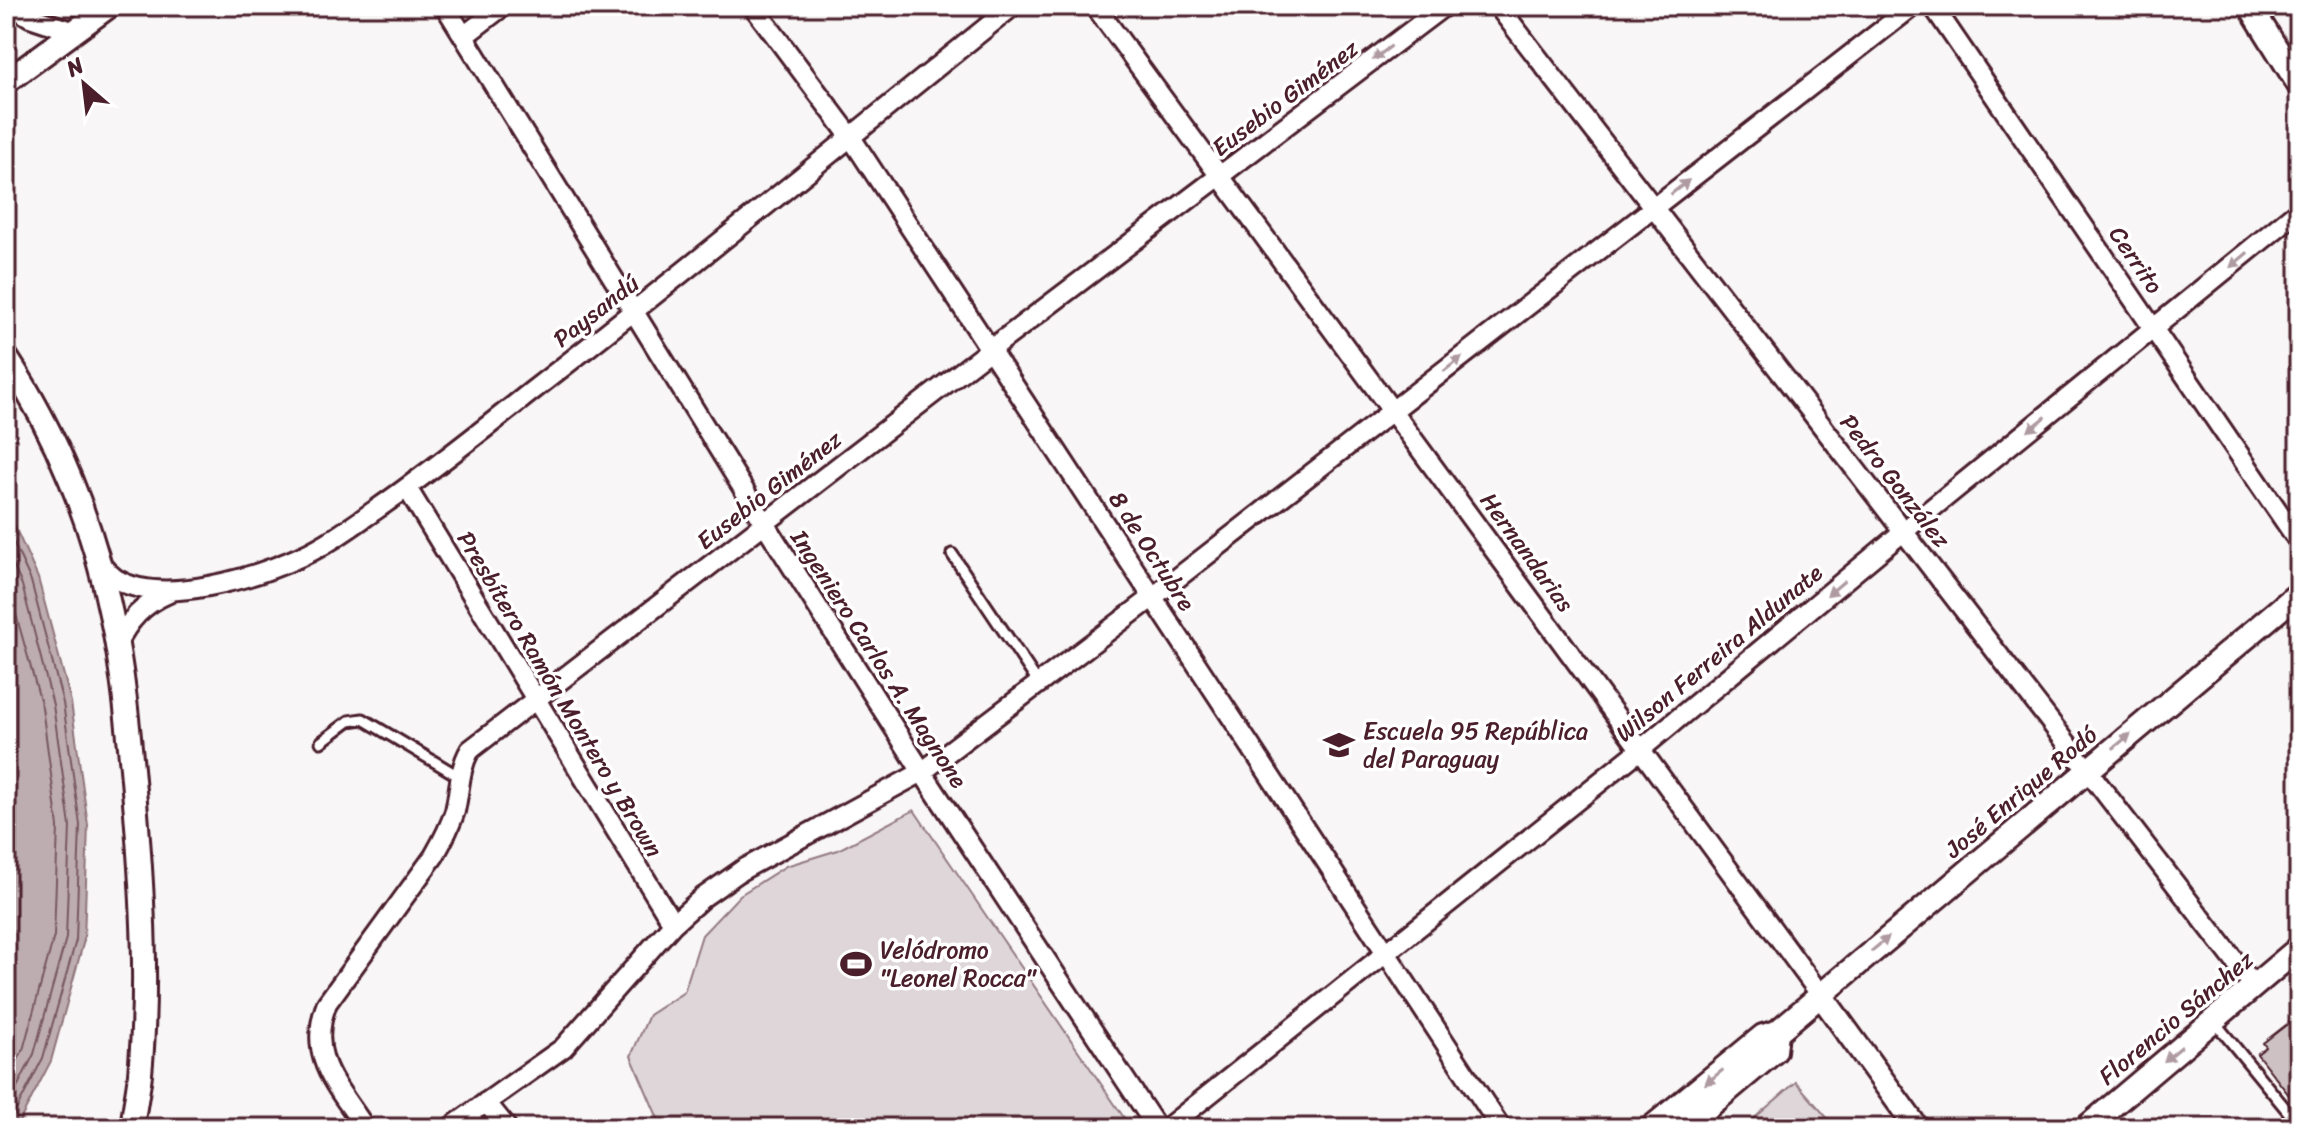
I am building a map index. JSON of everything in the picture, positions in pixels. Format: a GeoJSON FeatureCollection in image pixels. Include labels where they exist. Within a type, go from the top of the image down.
{"type":"FeatureCollection","features":[{"type":"Feature","properties":{"kind":"street"},"geometry":{"type":"LineString","coordinates":[[12,6],[30,17],[75,32]]}},
{"type":"Feature","properties":{"kind":"street"},"geometry":{"type":"LineString","coordinates":[[6,82],[109,6]]}},
{"type":"Feature","properties":{"kind":"street","name":"Ingeniero Carlos A. Magnone"},"geometry":{"type":"LineString","coordinates":[[445,6],[922,772],[1157,1128]]}},
{"type":"Feature","properties":{"kind":"street"},"geometry":{"type":"LineString","coordinates":[[464,36],[503,6]]}},
{"type":"Feature","properties":{"kind":"street","name":"8 de Octubre"},"geometry":{"type":"LineString","coordinates":[[753,6],[850,136],[1501,1128]]}},
{"type":"Feature","properties":{"kind":"street","name":"Paysandú"},"geometry":{"type":"LineString","coordinates":[[97,561],[117,580],[150,590],[174,591],[216,584],[270,569],[331,541],[407,488],[634,312],[1013,6]]}},
{"type":"Feature","properties":{"kind":"street","name":"Hernandarias"},"geometry":{"type":"LineString","coordinates":[[1095,6],[1917,1128]]}},
{"type":"Feature","properties":{"kind":"street","name":"Eusebio Giménez"},"geometry":{"type":"LineString","coordinates":[[365,1128],[326,1067],[318,1035],[320,1020],[327,1003],[434,856],[454,813],[464,761],[470,750],[991,349],[1444,6]]}},
{"type":"Feature","properties":{"kind":"street","name":"Pedro González"},"geometry":{"type":"LineString","coordinates":[[1498,6],[2254,986]]}},
{"type":"Feature","properties":{"kind":"street"},"geometry":{"type":"LineString","coordinates":[[450,1128],[545,1062],[578,1034],[673,924],[725,880],[922,772],[1153,597],[1913,6]]}},
{"type":"Feature","properties":{"kind":"street","name":"Cerrito"},"geometry":{"type":"LineString","coordinates":[[1933,6],[2299,542]]}},
{"type":"Feature","properties":{"kind":"street"},"geometry":{"type":"LineString","coordinates":[[2250,6],[2299,85]]}},
{"type":"Feature","properties":{"kind":"street","name":"Wilson Ferreira Aldunate"},"geometry":{"type":"LineString","coordinates":[[1167,1128],[1640,750],[2299,210]]}},
{"type":"Feature","properties":{"kind":"street"},"geometry":{"type":"LineString","coordinates":[[6,357],[24,384],[58,452],[89,529],[111,614],[129,741],[141,880],[143,1002],[140,1074],[132,1126]]}},
{"type":"Feature","properties":{"kind":"street","name":"Presbítero Ramón Montero y Brown"},"geometry":{"type":"LineString","coordinates":[[407,488],[673,924]]}},
{"type":"Feature","properties":{"kind":"street","name":"Paysandú"},"geometry":{"type":"LineString","coordinates":[[116,646],[124,628],[136,614],[152,600],[174,591]]}},
{"type":"Feature","properties":{"kind":"street","name":"José Enrique Rodó"},"geometry":{"type":"LineString","coordinates":[[1651,1128],[1763,1036],[1777,1032],[2299,593]]}},
{"type":"Feature","properties":{"kind":"street","name":"Florencio Sánchez"},"geometry":{"type":"LineString","coordinates":[[2086,1128],[2299,948]]}},
{"type":"Feature","properties":{"kind":"street","name":"José Enrique Rodó"},"geometry":{"type":"LineString","coordinates":[[1683,1128],[1775,1051],[1777,1032]]}},
{"type":"Feature","properties":{"kind":"street"},"geometry":{"type":"LineString","coordinates":[[486,1102],[507,1128]]}},
{"type":"Feature","properties":{"kind":"lane"},"geometry":{"type":"LineString","coordinates":[[952,554],[1039,684]]}},
{"type":"Feature","properties":{"kind":"lane"},"geometry":{"type":"LineString","coordinates":[[321,742],[349,721],[363,719],[460,777]]}},
{"type":"Feature","properties":{"kind":"lane"},"geometry":{"type":"LineString","coordinates":[[2213,1020],[2299,1125]]}},
{"type":"Feature","properties":{"kind":"shaded area","name":"Velódromo \"Leonel Rocca\""},"geometry":{"type":"Polygon","coordinates":[[[914,810],[1131,1128],[662,1128],[631,1056],[649,1015],[684,992],[702,935],[740,895],[786,866],[838,850],[914,810]]]}},
{"type":"Feature","properties":{"kind":"shaded area"},"geometry":{"type":"Polygon","coordinates":[[[1796,1082],[1836,1128],[1743,1128],[1796,1082]]]}},
{"type":"Feature","properties":{"kind":"water"},"geometry":{"type":"Polygon","coordinates":[[[6,507],[38,578],[71,702],[88,825],[84,940],[51,1061],[16,1128],[6,1128],[6,507]]]}},
{"type":"Feature","properties":{"kind":"building"},"geometry":{"type":"Polygon","coordinates":[[[2299,1015],[2299,1087],[2289,1095],[2257,1054],[2266,1047],[2263,1043],[2299,1015]]]}},
{"type":"Feature","properties":{"kind":"place","name":"Escuela 95 República del Paraguay"},"geometry":{"type":"Point","coordinates":[1339,745]}},
{"type":"Feature","properties":{"kind":"place","name":"Velódromo \"Leonel Rocca\""},"geometry":{"type":"Point","coordinates":[856,964]}}]}
